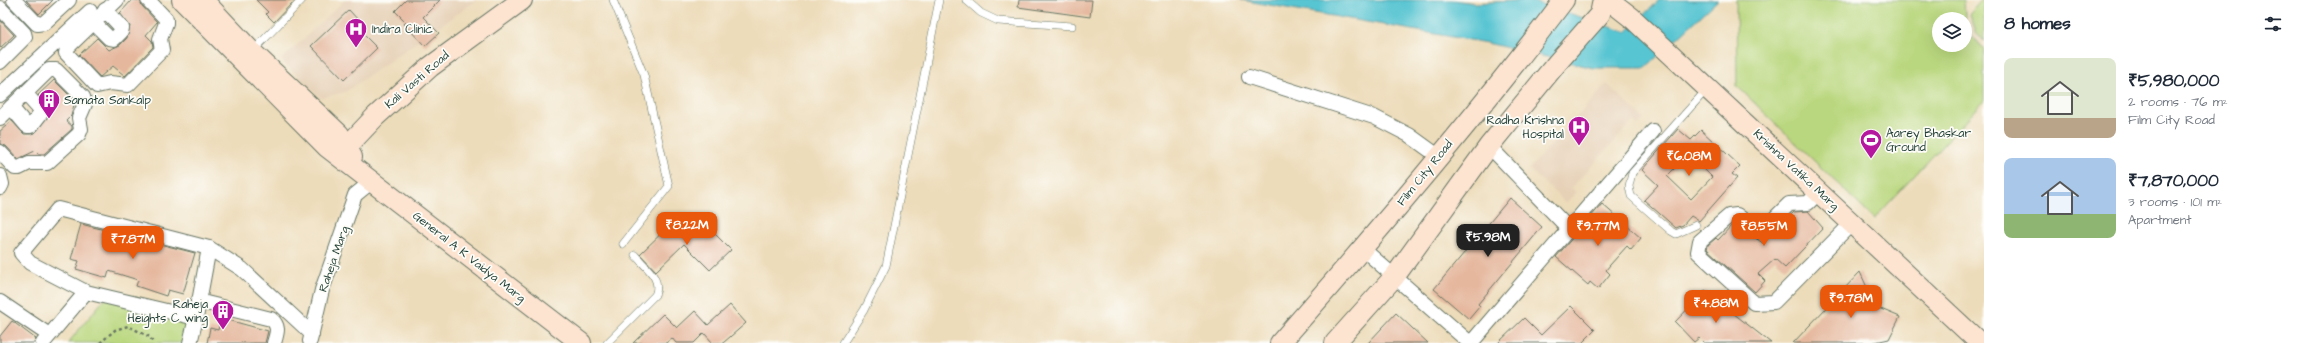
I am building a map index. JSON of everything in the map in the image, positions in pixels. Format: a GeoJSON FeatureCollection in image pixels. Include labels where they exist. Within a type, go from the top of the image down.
{"type":"FeatureCollection","features":[{"type":"Feature","properties":{"kind":"street"},"geometry":{"type":"LineString","coordinates":[[14,0],[37,24],[44,23],[68,0]]}},
{"type":"Feature","properties":{"kind":"street"},"geometry":{"type":"LineString","coordinates":[[25,93],[42,112],[30,126],[27,126],[13,105],[1,92],[97,9],[117,0]]}},
{"type":"Feature","properties":{"kind":"street"},"geometry":{"type":"LineString","coordinates":[[97,9],[67,48],[66,53],[97,86],[110,83],[128,85],[162,50],[160,39],[166,19],[148,0]]}},
{"type":"Feature","properties":{"kind":"street","name":"General A K Vaidya Marg"},"geometry":{"type":"LineString","coordinates":[[182,0],[327,147],[343,151]]}},
{"type":"Feature","properties":{"kind":"street","name":"General A K Vaidya Marg"},"geometry":{"type":"LineString","coordinates":[[203,0],[252,52],[339,134],[343,151],[365,176],[581,343]]}},
{"type":"Feature","properties":{"kind":"street","name":"Kali Vasti Road"},"geometry":{"type":"LineString","coordinates":[[343,151],[430,67],[522,0]]}},
{"type":"Feature","properties":{"kind":"street","name":"Film City Road"},"geometry":{"type":"LineString","coordinates":[[1280,343],[1363,249],[1564,0]]}},
{"type":"Feature","properties":{"kind":"street"},"geometry":{"type":"LineString","coordinates":[[1335,343],[1394,276],[1489,146],[1600,14],[1603,0]]}},
{"type":"Feature","properties":{"kind":"street","name":"Krishna Vatika Marg"},"geometry":{"type":"LineString","coordinates":[[1610,0],[1632,18],[1980,343]]}},
{"type":"Feature","properties":{"kind":"street"},"geometry":{"type":"LineString","coordinates":[[0,8],[25,37],[0,62]]}},
{"type":"Feature","properties":{"kind":"street"},"geometry":{"type":"LineString","coordinates":[[0,118],[49,70],[56,70],[83,97],[85,104],[79,118],[81,129],[79,134],[47,163],[29,163],[19,168],[15,168],[0,152]]}},
{"type":"Feature","properties":{"kind":"street"},"geometry":{"type":"LineString","coordinates":[[1249,77],[1374,117],[1409,135],[1438,156]]}},
{"type":"Feature","properties":{"kind":"street"},"geometry":{"type":"LineString","coordinates":[[1492,91],[1516,113]]}},
{"type":"Feature","properties":{"kind":"street"},"geometry":{"type":"LineString","coordinates":[[1363,249],[1470,343],[1653,131]]}},
{"type":"Feature","properties":{"kind":"street"},"geometry":{"type":"LineString","coordinates":[[1489,146],[1569,228]]}},
{"type":"Feature","properties":{"kind":"street"},"geometry":{"type":"LineString","coordinates":[[0,176],[2,184],[0,188]]}},
{"type":"Feature","properties":{"kind":"street","name":"Raheja Marg"},"geometry":{"type":"LineString","coordinates":[[310,338],[322,290],[356,196],[365,176]]}},
{"type":"Feature","properties":{"kind":"street"},"geometry":{"type":"LineString","coordinates":[[1819,192],[1808,203],[1789,204],[1764,229],[1757,231],[1737,215],[1729,216],[1700,241],[1698,252],[1754,303],[1765,304],[1774,302],[1852,223]]}},
{"type":"Feature","properties":{"kind":"street"},"geometry":{"type":"LineString","coordinates":[[196,318],[86,292],[30,263],[21,253],[58,209],[209,248],[242,269],[310,338]]}},
{"type":"Feature","properties":{"kind":"street"},"geometry":{"type":"LineString","coordinates":[[190,343],[209,248]]}},
{"type":"Feature","properties":{"kind":"street"},"geometry":{"type":"LineString","coordinates":[[0,302],[46,339],[86,292]]}},
{"type":"Feature","properties":{"kind":"street"},"geometry":{"type":"LineString","coordinates":[[198,301],[271,319],[276,323],[278,329],[274,343]]}},
{"type":"Feature","properties":{"kind":"lane"},"geometry":{"type":"LineString","coordinates":[[252,52],[302,0]]}},
{"type":"Feature","properties":{"kind":"lane"},"geometry":{"type":"LineString","coordinates":[[613,0],[644,75],[669,186],[623,244]]}},
{"type":"Feature","properties":{"kind":"lane"},"geometry":{"type":"LineString","coordinates":[[843,343],[864,310],[886,266],[939,0]]}},
{"type":"Feature","properties":{"kind":"lane"},"geometry":{"type":"LineString","coordinates":[[966,0],[981,13],[998,21],[1072,26]]}},
{"type":"Feature","properties":{"kind":"lane"},"geometry":{"type":"LineString","coordinates":[[1696,225],[1676,234],[1670,231],[1631,196],[1629,186],[1632,173],[1707,88]]}},
{"type":"Feature","properties":{"kind":"lane"},"geometry":{"type":"LineString","coordinates":[[607,343],[655,295],[658,289],[657,279],[635,255]]}},
{"type":"Feature","properties":{"kind":"path"},"geometry":{"type":"LineString","coordinates":[[100,343],[115,330],[128,326],[150,337],[153,343]]}},
{"type":"Feature","properties":{"kind":"shaded area"},"geometry":{"type":"Polygon","coordinates":[[[345,0],[477,0],[345,92],[321,98],[281,60],[345,0]]]}},
{"type":"Feature","properties":{"kind":"shaded area","name":"Radha Krishna Hospital"},"geometry":{"type":"Polygon","coordinates":[[[1607,84],[1644,119],[1638,125],[1633,121],[1571,188],[1576,192],[1566,203],[1529,169],[1607,84]]]}},
{"type":"Feature","properties":{"kind":"green space","name":"Aarey Bhaskar Ground"},"geometry":{"type":"Polygon","coordinates":[[[1736,0],[1964,0],[1965,12],[1932,12],[1932,52],[1972,52],[1972,36],[1984,49],[1984,101],[1874,219],[1737,86],[1736,0]]]}},
{"type":"Feature","properties":{"kind":"green space"},"geometry":{"type":"Polygon","coordinates":[[[1981,0],[1984,0],[1984,41],[1976,32],[1972,20],[1972,12],[1981,0]]]}},
{"type":"Feature","properties":{"kind":"green space"},"geometry":{"type":"Polygon","coordinates":[[[112,290],[196,318],[189,343],[68,343],[112,290]]]}},
{"type":"Feature","properties":{"kind":"water"},"geometry":{"type":"Polygon","coordinates":[[[1241,0],[1452,0],[1476,3],[1529,0],[1626,32],[1659,0],[1718,0],[1645,68],[1594,68],[1487,43],[1241,0]]]}},
{"type":"Feature","properties":{"kind":"building"},"geometry":{"type":"Polygon","coordinates":[[[26,0],[53,0],[39,14],[26,0]]]}},
{"type":"Feature","properties":{"kind":"building"},"geometry":{"type":"Polygon","coordinates":[[[132,0],[140,0],[142,6],[157,22],[146,35],[152,41],[153,47],[125,76],[113,66],[100,77],[79,55],[97,38],[109,50],[120,45],[127,38],[130,26],[120,13],[132,0]]]}},
{"type":"Feature","properties":{"kind":"building"},"geometry":{"type":"Polygon","coordinates":[[[256,0],[295,0],[274,22],[266,14],[268,12],[256,0]]]}},
{"type":"Feature","properties":{"kind":"building"},"geometry":{"type":"Polygon","coordinates":[[[406,0],[440,0],[423,17],[439,33],[425,46],[404,24],[406,22],[395,11],[406,0]]]}},
{"type":"Feature","properties":{"kind":"building"},"geometry":{"type":"Polygon","coordinates":[[[1019,0],[1092,0],[1090,17],[1018,7],[1019,0]]]}},
{"type":"Feature","properties":{"kind":"building"},"geometry":{"type":"Polygon","coordinates":[[[349,10],[359,21],[354,25],[377,48],[344,80],[311,46],[349,10]]]}},
{"type":"Feature","properties":{"kind":"building"},"geometry":{"type":"Polygon","coordinates":[[[0,20],[14,35],[0,48],[0,20]]]}},
{"type":"Feature","properties":{"kind":"building","name":"Samata Sankalp"},"geometry":{"type":"Polygon","coordinates":[[[54,80],[75,101],[71,116],[66,121],[72,126],[72,129],[44,154],[38,154],[35,151],[18,159],[6,146],[0,144],[0,131],[12,121],[24,134],[31,134],[37,131],[50,113],[49,107],[38,95],[54,80]]]}},
{"type":"Feature","properties":{"kind":"building"},"geometry":{"type":"Polygon","coordinates":[[[1678,129],[1691,140],[1701,130],[1740,166],[1732,174],[1737,178],[1699,221],[1691,216],[1683,225],[1676,228],[1644,200],[1658,185],[1642,170],[1678,129]],[[1689,154],[1667,176],[1691,199],[1712,177],[1689,154]]]}},
{"type":"Feature","properties":{"kind":"building"},"geometry":{"type":"Polygon","coordinates":[[[1510,198],[1542,227],[1478,304],[1480,306],[1469,319],[1434,289],[1510,198]]]}},
{"type":"Feature","properties":{"kind":"building"},"geometry":{"type":"Polygon","coordinates":[[[1602,204],[1641,238],[1631,250],[1627,246],[1610,265],[1606,270],[1610,274],[1598,289],[1590,282],[1588,285],[1556,257],[1602,204]]]}},
{"type":"Feature","properties":{"kind":"building"},"geometry":{"type":"Polygon","coordinates":[[[1808,211],[1823,228],[1785,268],[1775,259],[1758,274],[1765,281],[1755,292],[1707,249],[1708,245],[1716,238],[1718,240],[1733,224],[1763,243],[1794,212],[1808,211]]]}},
{"type":"Feature","properties":{"kind":"building"},"geometry":{"type":"Polygon","coordinates":[[[699,218],[731,250],[710,270],[684,244],[656,271],[640,254],[671,224],[681,235],[699,218]]]}},
{"type":"Feature","properties":{"kind":"building"},"geometry":{"type":"Polygon","coordinates":[[[81,224],[195,253],[183,294],[168,290],[166,296],[136,286],[138,280],[109,271],[107,278],[76,269],[79,261],[71,259],[81,224]]]}},
{"type":"Feature","properties":{"kind":"building"},"geometry":{"type":"Polygon","coordinates":[[[1860,272],[1876,307],[1900,317],[1889,339],[1871,343],[1793,343],[1860,272]]]}},
{"type":"Feature","properties":{"kind":"building"},"geometry":{"type":"Polygon","coordinates":[[[1705,291],[1771,343],[1704,343],[1699,338],[1694,342],[1675,322],[1705,291]]]}},
{"type":"Feature","properties":{"kind":"building"},"geometry":{"type":"Polygon","coordinates":[[[730,305],[746,323],[723,343],[713,343],[704,333],[694,343],[676,343],[672,338],[666,343],[633,343],[663,314],[677,328],[695,311],[708,325],[730,305]]]}},
{"type":"Feature","properties":{"kind":"building"},"geometry":{"type":"Polygon","coordinates":[[[1571,306],[1595,330],[1582,343],[1498,343],[1524,318],[1541,335],[1571,306]]]}},
{"type":"Feature","properties":{"kind":"building"},"geometry":{"type":"Polygon","coordinates":[[[1396,313],[1428,343],[1368,343],[1396,313]]]}},
{"type":"Feature","properties":{"kind":"building","name":"Raheja Heights C wing"},"geometry":{"type":"Polygon","coordinates":[[[221,318],[268,331],[265,343],[207,343],[210,328],[218,330],[221,318]]]}},
{"type":"Feature","properties":{"kind":"building"},"geometry":{"type":"Polygon","coordinates":[[[12,321],[36,339],[35,343],[0,343],[0,336],[12,321]]]}},
{"type":"Feature","properties":{"kind":"place","name":"Indira Clinic"},"geometry":{"type":"Point","coordinates":[356,48]}},
{"type":"Feature","properties":{"kind":"place","name":"Samata Sankalp"},"geometry":{"type":"Point","coordinates":[49,120]}},
{"type":"Feature","properties":{"kind":"place","name":"Radha Krishna Hospital"},"geometry":{"type":"Point","coordinates":[1579,146]}},
{"type":"Feature","properties":{"kind":"place","name":"Aarey Bhaskar Ground"},"geometry":{"type":"Point","coordinates":[1871,160]}},
{"type":"Feature","properties":{"kind":"place","name":"Raheja Heights C wing"},"geometry":{"type":"Point","coordinates":[223,330]}}]}
